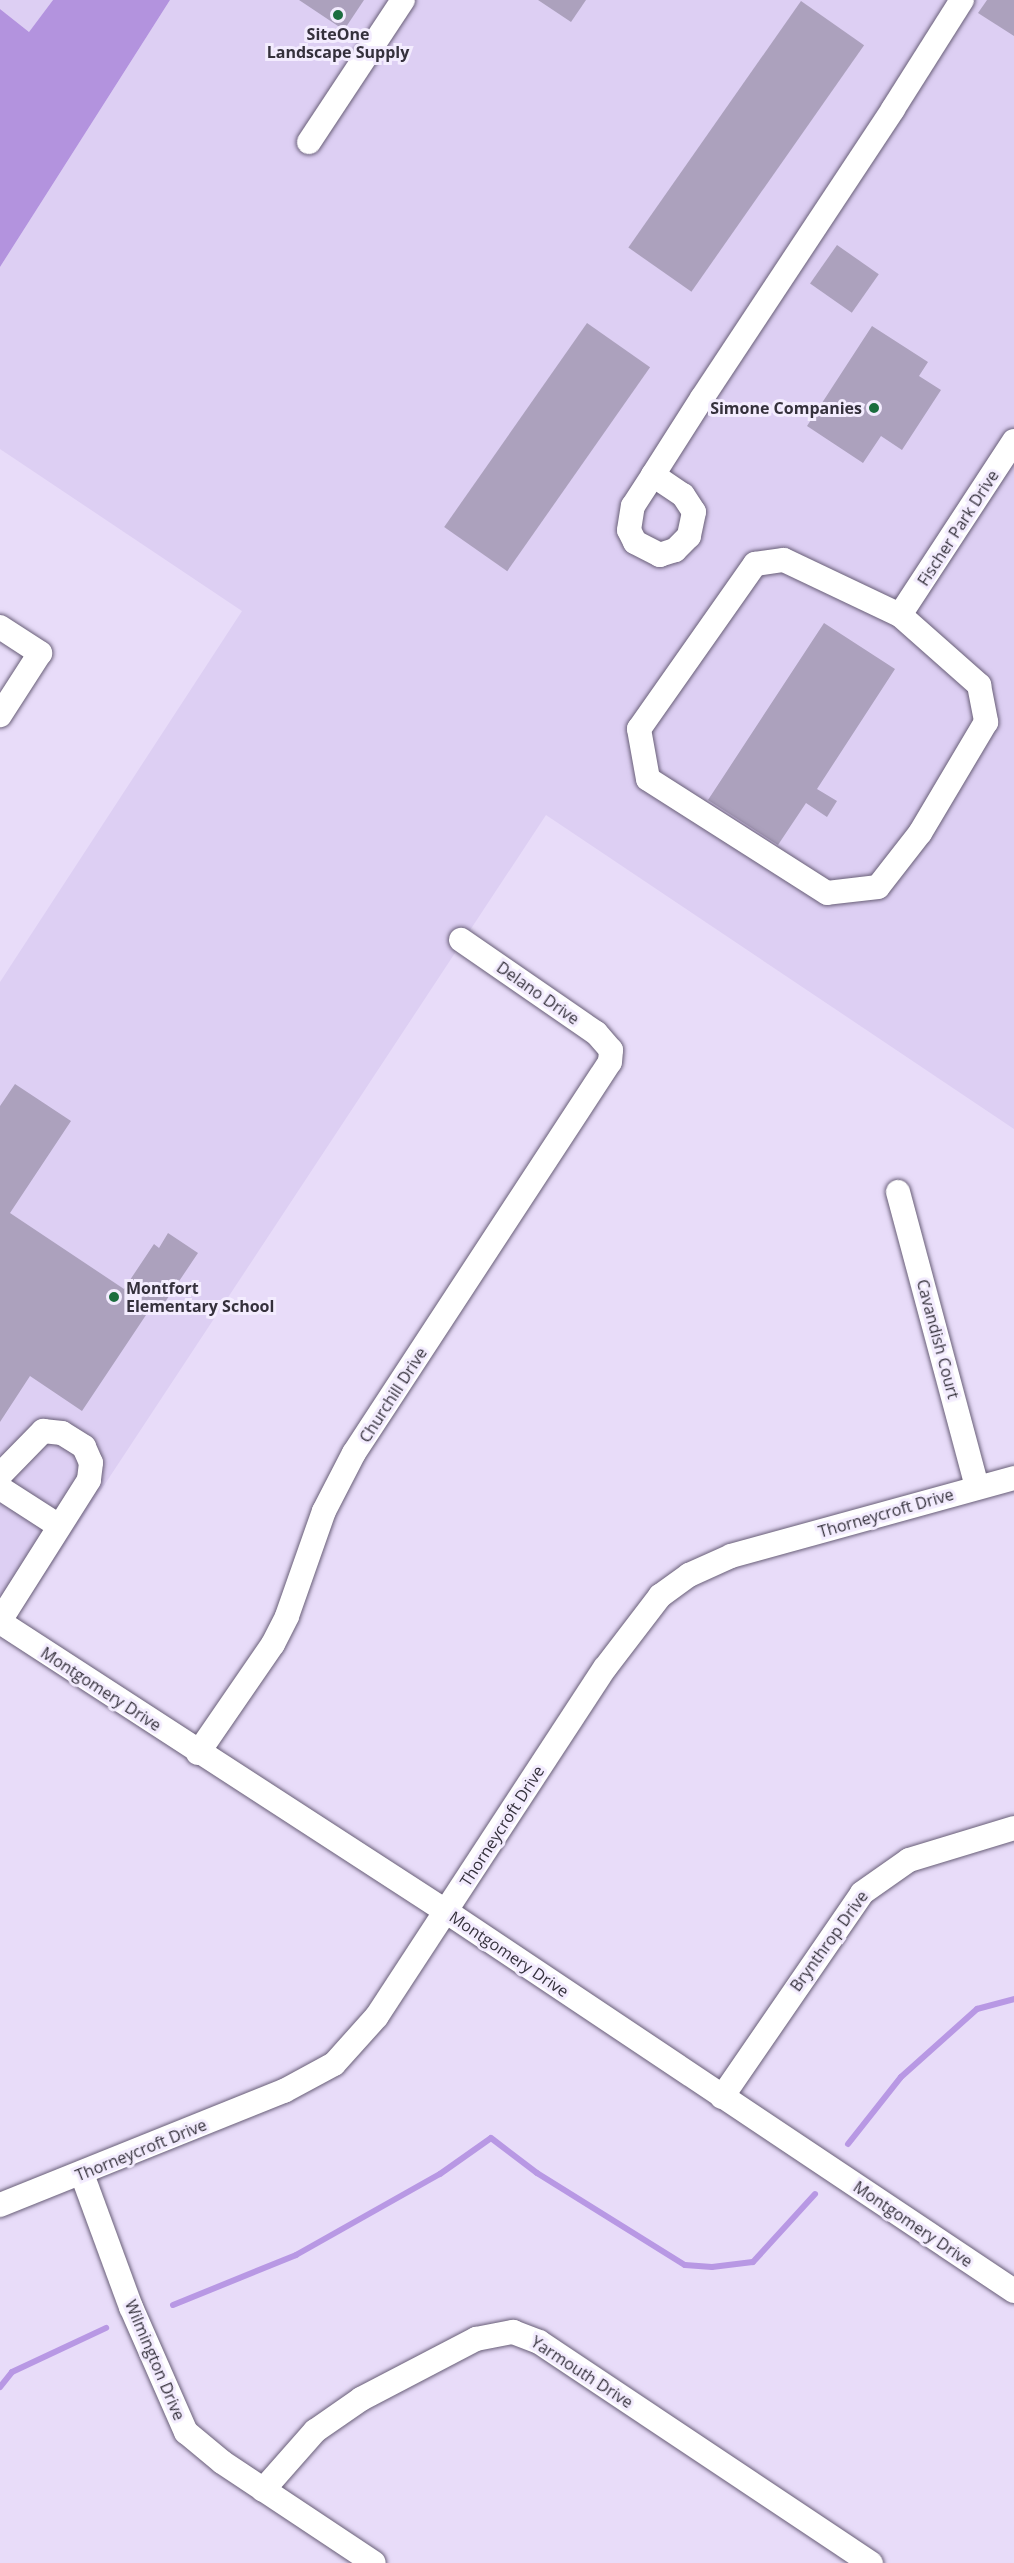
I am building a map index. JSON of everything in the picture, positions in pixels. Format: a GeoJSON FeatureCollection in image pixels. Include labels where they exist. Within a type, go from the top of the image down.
{"type":"FeatureCollection","features":[{"type":"Feature","properties":{"kind":"street"},"geometry":{"type":"LineString","coordinates":[[309,142],[403,0]]}},
{"type":"Feature","properties":{"kind":"street"},"geometry":{"type":"LineString","coordinates":[[653,475],[962,0]]}},
{"type":"Feature","properties":{"kind":"street","name":"Fischer Park Drive"},"geometry":{"type":"LineString","coordinates":[[900,615],[1014,441]]}},
{"type":"Feature","properties":{"kind":"street"},"geometry":{"type":"LineString","coordinates":[[784,560],[900,615],[979,685],[986,722],[920,833],[878,887],[827,893],[648,778],[639,729],[755,564],[784,560]]}},
{"type":"Feature","properties":{"kind":"street"},"geometry":{"type":"LineString","coordinates":[[0,627],[40,653],[0,715]]}},
{"type":"Feature","properties":{"kind":"street","name":"Delano Drive"},"geometry":{"type":"LineString","coordinates":[[461,940],[596,1033],[611,1050]]}},
{"type":"Feature","properties":{"kind":"street","name":"Churchill Drive"},"geometry":{"type":"LineString","coordinates":[[198,1753],[273,1644],[287,1616],[324,1511],[354,1453],[608,1068],[611,1050]]}},
{"type":"Feature","properties":{"kind":"street","name":"Cavandish Court"},"geometry":{"type":"LineString","coordinates":[[898,1192],[977,1487]]}},
{"type":"Feature","properties":{"kind":"street"},"geometry":{"type":"LineString","coordinates":[[0,1474],[43,1431],[62,1433],[84,1447],[91,1463],[89,1480],[0,1621]]}},
{"type":"Feature","properties":{"kind":"street","name":"Thorneycroft Drive"},"geometry":{"type":"LineString","coordinates":[[0,2205],[284,2091],[334,2064],[377,2016],[605,1668],[660,1596],[689,1575],[731,1557],[1014,1478]]}},
{"type":"Feature","properties":{"kind":"street"},"geometry":{"type":"LineString","coordinates":[[0,1488],[59,1526]]}},
{"type":"Feature","properties":{"kind":"street","name":"Montgomery Drive"},"geometry":{"type":"LineString","coordinates":[[0,1621],[198,1753],[447,1912],[722,2097],[1011,2282]]}},
{"type":"Feature","properties":{"kind":"street","name":"Brynthrop Drive"},"geometry":{"type":"LineString","coordinates":[[722,2097],[832,1932],[874,1882],[909,1860],[1014,1828]]}},
{"type":"Feature","properties":{"kind":"street","name":"Wilmington Drive"},"geometry":{"type":"LineString","coordinates":[[82,2174],[175,2413],[202,2447],[374,2563]]}},
{"type":"Feature","properties":{"kind":"street","name":"Yarmouth Drive"},"geometry":{"type":"LineString","coordinates":[[263,2490],[315,2432],[361,2399],[476,2339],[513,2332],[539,2342],[871,2563]]}},
{"type":"Feature","properties":{"kind":"shaded area"},"geometry":{"type":"Polygon","coordinates":[[[0,0],[53,0],[29,32],[0,9],[0,0]]]}},
{"type":"Feature","properties":{"kind":"shaded area"},"geometry":{"type":"Polygon","coordinates":[[[53,0],[170,0],[0,267],[0,9],[29,32],[53,0]]]}},
{"type":"Feature","properties":{"kind":"shaded area"},"geometry":{"type":"Polygon","coordinates":[[[170,0],[1014,0],[1014,1129],[546,815],[14,1622],[0,1612],[0,982],[242,611],[0,449],[0,267],[170,0]]]}},
{"type":"Feature","properties":{"kind":"building","name":"SiteOne Landscape Supply"},"geometry":{"type":"Polygon","coordinates":[[[299,0],[364,0],[344,30],[299,0]]]}},
{"type":"Feature","properties":{"kind":"building"},"geometry":{"type":"Polygon","coordinates":[[[538,0],[586,0],[571,22],[538,0]]]}},
{"type":"Feature","properties":{"kind":"building"},"geometry":{"type":"Polygon","coordinates":[[[987,0],[1014,0],[1014,36],[978,13],[987,0]]]}},
{"type":"Feature","properties":{"kind":"building"},"geometry":{"type":"Polygon","coordinates":[[[801,1],[864,45],[691,292],[628,248],[801,1]]]}},
{"type":"Feature","properties":{"kind":"building"},"geometry":{"type":"Polygon","coordinates":[[[837,245],[879,274],[852,313],[810,284],[837,245]]]}},
{"type":"Feature","properties":{"kind":"building"},"geometry":{"type":"Polygon","coordinates":[[[587,323],[650,367],[507,571],[444,527],[587,323]]]}},
{"type":"Feature","properties":{"kind":"building","name":"Simone Companies"},"geometry":{"type":"Polygon","coordinates":[[[872,326],[928,362],[919,376],[941,390],[902,450],[881,436],[863,463],[807,426],[872,326]]]}},
{"type":"Feature","properties":{"kind":"building"},"geometry":{"type":"Polygon","coordinates":[[[824,623],[895,669],[817,789],[837,801],[827,817],[806,803],[778,845],[708,800],[824,623]]]}},
{"type":"Feature","properties":{"kind":"building"},"geometry":{"type":"Polygon","coordinates":[[[15,1084],[71,1121],[10,1213],[124,1289],[154,1244],[159,1248],[168,1233],[198,1253],[157,1314],[150,1309],[82,1411],[30,1376],[0,1422],[0,1106],[15,1084]]]}},
{"type":"Feature","properties":{"kind":"waterway"},"geometry":{"type":"LineString","coordinates":[[848,2144],[901,2077],[977,2009],[1014,1999]]}},
{"type":"Feature","properties":{"kind":"waterway"},"geometry":{"type":"LineString","coordinates":[[173,2305],[296,2255],[440,2174],[491,2138],[537,2173],[685,2265],[712,2267],[753,2262],[815,2194]]}},
{"type":"Feature","properties":{"kind":"waterway"},"geometry":{"type":"LineString","coordinates":[[0,2387],[12,2372],[106,2328]]}},
{"type":"Feature","properties":{"kind":"place","name":"SiteOne Landscape Supply"},"geometry":{"type":"Point","coordinates":[338,15]}},
{"type":"Feature","properties":{"kind":"place","name":"Simone Companies"},"geometry":{"type":"Point","coordinates":[874,408]}},
{"type":"Feature","properties":{"kind":"place","name":"Montfort Elementary School"},"geometry":{"type":"Point","coordinates":[114,1297]}}]}
